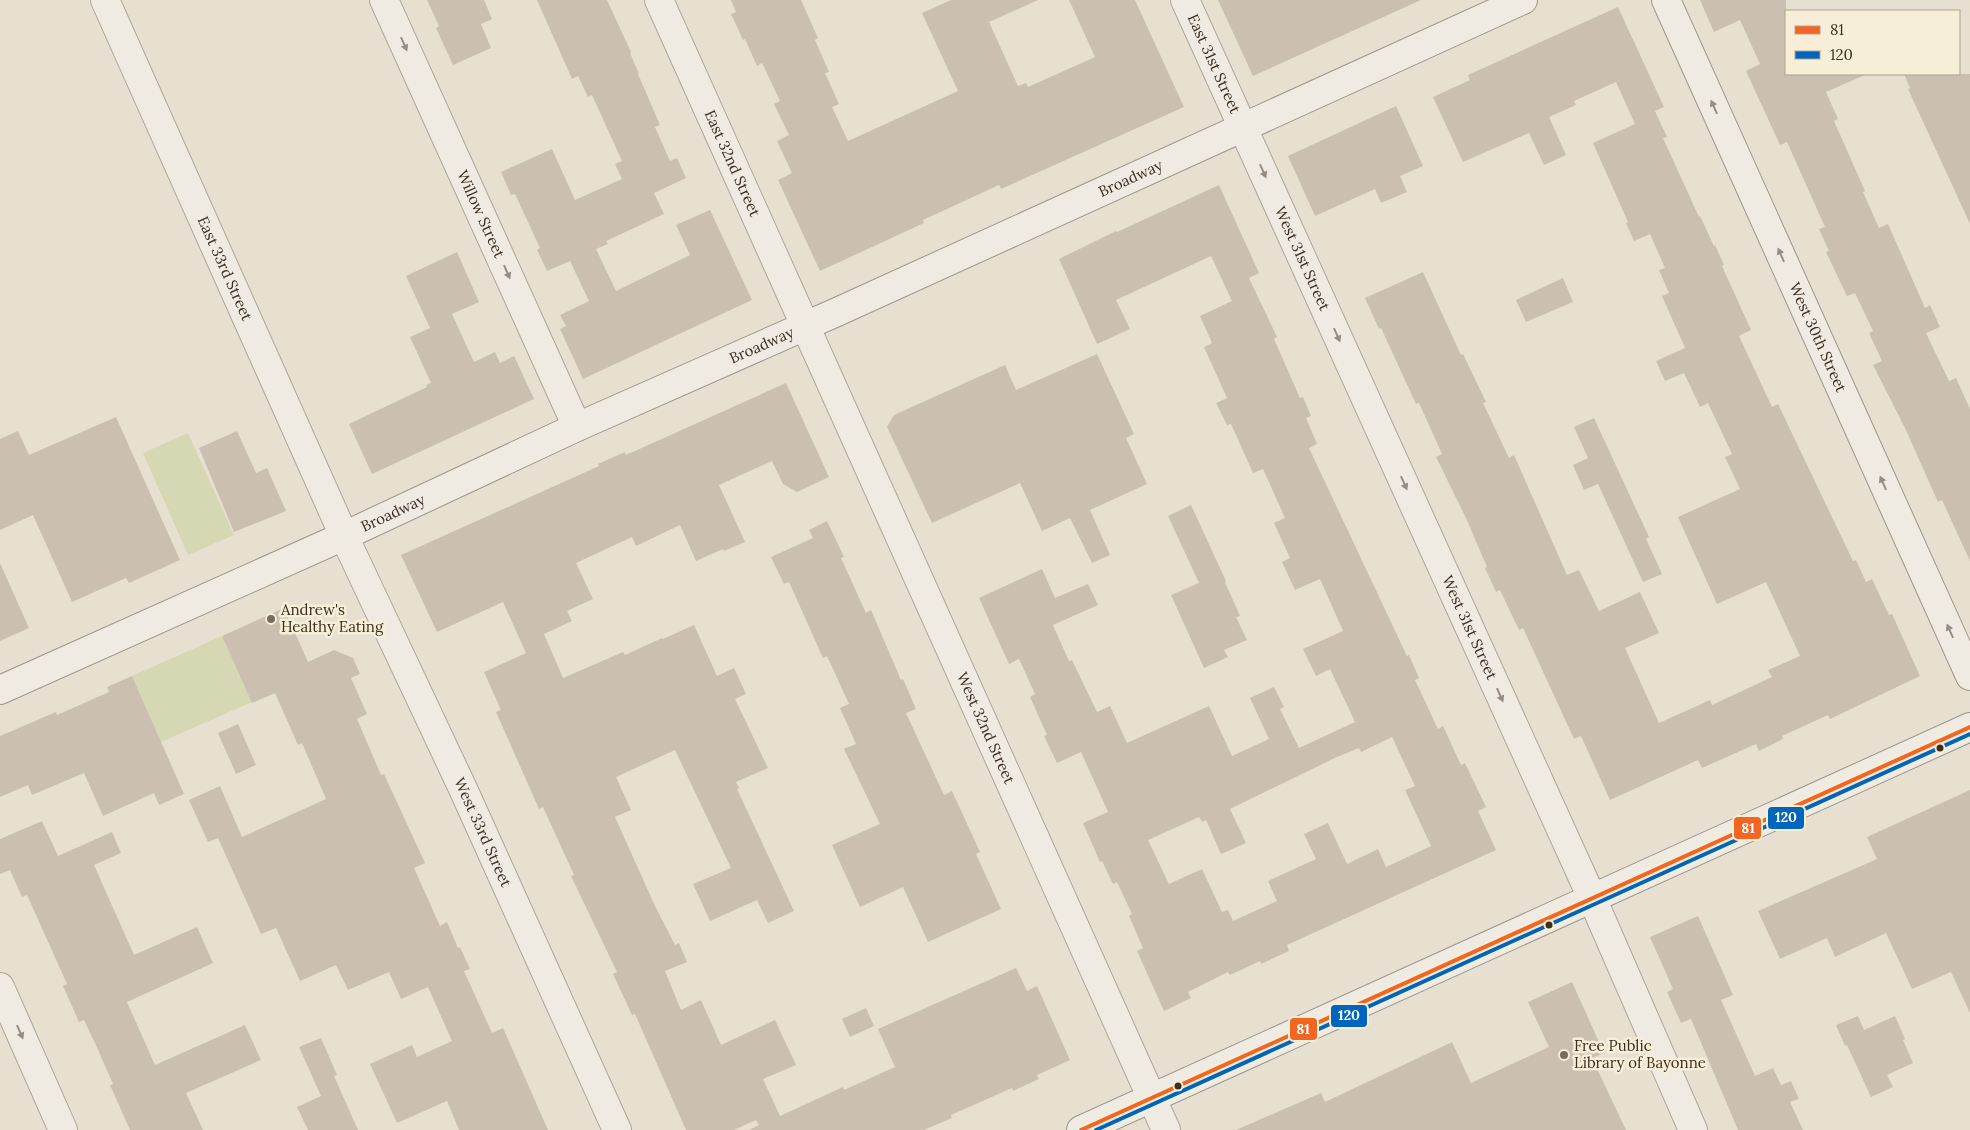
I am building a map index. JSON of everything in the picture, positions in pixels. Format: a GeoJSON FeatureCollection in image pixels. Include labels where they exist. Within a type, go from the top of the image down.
{"type":"FeatureCollection","features":[{"type":"Feature","properties":{"kind":"street","name":"East 33rd Street"},"geometry":{"type":"LineString","coordinates":[[105,0],[344,536]]}},
{"type":"Feature","properties":{"kind":"street","name":"Willow Street"},"geometry":{"type":"LineString","coordinates":[[384,0],[578,427]]}},
{"type":"Feature","properties":{"kind":"street","name":"East 32nd Street"},"geometry":{"type":"LineString","coordinates":[[659,0],[806,325]]}},
{"type":"Feature","properties":{"kind":"street","name":"East 31st Street"},"geometry":{"type":"LineString","coordinates":[[1185,0],[1243,127]]}},
{"type":"Feature","properties":{"kind":"street","name":"Broadway"},"geometry":{"type":"LineString","coordinates":[[0,690],[344,536],[578,427],[1523,0]]}},
{"type":"Feature","properties":{"kind":"street","name":"West 30th Street"},"geometry":{"type":"LineString","coordinates":[[1666,0],[1970,676]]}},
{"type":"Feature","properties":{"kind":"street","name":"West 31st Street"},"geometry":{"type":"LineString","coordinates":[[1243,127],[1592,898],[1693,1130]]}},
{"type":"Feature","properties":{"kind":"street","name":"West 32nd Street"},"geometry":{"type":"LineString","coordinates":[[806,325],[1166,1130]]}},
{"type":"Feature","properties":{"kind":"street","name":"West 33rd Street"},"geometry":{"type":"LineString","coordinates":[[344,536],[464,790],[617,1130]]}},
{"type":"Feature","properties":{"kind":"street"},"geometry":{"type":"LineString","coordinates":[[1081,1130],[1970,727]]}},
{"type":"Feature","properties":{"kind":"street"},"geometry":{"type":"LineString","coordinates":[[0,987],[63,1130]]}},
{"type":"Feature","properties":{"kind":"green space"},"geometry":{"type":"Polygon","coordinates":[[[188,433],[234,535],[188,555],[143,453],[188,433]]]}},
{"type":"Feature","properties":{"kind":"green space"},"geometry":{"type":"Polygon","coordinates":[[[222,636],[252,702],[161,742],[132,676],[222,636]]]}},
{"type":"Feature","properties":{"kind":"building"},"geometry":{"type":"Polygon","coordinates":[[[427,0],[484,0],[492,19],[481,24],[491,48],[453,65],[436,28],[439,26],[427,0]]]}},
{"type":"Feature","properties":{"kind":"building"},"geometry":{"type":"Polygon","coordinates":[[[537,0],[607,0],[631,52],[638,74],[660,125],[655,127],[670,161],[677,158],[686,178],[654,193],[664,214],[606,241],[608,244],[596,249],[616,291],[690,255],[676,225],[710,210],[752,300],[583,379],[560,329],[566,326],[560,315],[589,301],[570,261],[547,271],[537,250],[540,248],[515,194],[511,195],[501,172],[552,149],[575,200],[622,179],[615,164],[622,161],[592,95],[588,97],[578,76],[572,79],[537,0]]]}},
{"type":"Feature","properties":{"kind":"building"},"geometry":{"type":"Polygon","coordinates":[[[731,0],[801,0],[818,38],[815,40],[829,72],[825,73],[839,104],[832,107],[848,141],[958,91],[922,13],[951,0],[1038,0],[989,22],[1018,86],[1026,83],[1028,87],[1095,57],[1069,0],[1135,0],[1184,107],[1001,189],[999,185],[923,220],[924,223],[820,271],[778,180],[792,173],[777,141],[789,135],[774,104],[780,101],[762,63],[757,66],[745,39],[743,40],[731,14],[736,12],[731,0]]]}},
{"type":"Feature","properties":{"kind":"building"},"geometry":{"type":"Polygon","coordinates":[[[1218,0],[1421,0],[1253,76],[1218,0]]]}},
{"type":"Feature","properties":{"kind":"building"},"geometry":{"type":"Polygon","coordinates":[[[1700,0],[1786,0],[1785,75],[1865,75],[1826,92],[1838,119],[1834,121],[1879,228],[1888,224],[1925,308],[1930,305],[1940,327],[1926,333],[1949,381],[1956,378],[1970,409],[1970,561],[1942,500],[1938,502],[1905,428],[1873,365],[1882,361],[1869,333],[1873,331],[1855,293],[1847,296],[1826,252],[1829,251],[1819,229],[1825,227],[1787,142],[1780,145],[1746,71],[1760,64],[1740,20],[1714,32],[1700,0]]]}},
{"type":"Feature","properties":{"kind":"building"},"geometry":{"type":"Polygon","coordinates":[[[1618,7],[1664,107],[1655,111],[1667,137],[1663,138],[1699,217],[1715,245],[1724,265],[1722,266],[1751,330],[1739,336],[1772,407],[1778,404],[1853,561],[1856,560],[1866,582],[1872,579],[1889,615],[1892,614],[1920,676],[1830,719],[1828,715],[1782,736],[1783,739],[1759,751],[1756,744],[1702,768],[1698,760],[1610,800],[1581,736],[1574,739],[1523,628],[1519,630],[1500,590],[1496,592],[1466,518],[1436,457],[1442,454],[1419,403],[1416,404],[1365,298],[1423,272],[1461,355],[1463,354],[1486,402],[1483,403],[1509,458],[1514,455],[1567,575],[1579,570],[1599,611],[1640,592],[1659,633],[1625,648],[1659,723],[1710,700],[1712,705],[1772,677],[1768,670],[1800,656],[1766,582],[1717,604],[1678,517],[1740,489],[1725,457],[1732,454],[1708,403],[1700,407],[1684,373],[1665,381],[1656,361],[1685,348],[1662,296],[1669,293],[1659,270],[1665,268],[1650,234],[1634,241],[1626,223],[1628,222],[1593,143],[1635,124],[1616,82],[1574,101],[1576,105],[1549,117],[1566,155],[1544,165],[1529,133],[1463,162],[1433,97],[1470,80],[1468,75],[1618,7]]]}},
{"type":"Feature","properties":{"kind":"building"},"geometry":{"type":"Polygon","coordinates":[[[1970,74],[1970,224],[1908,89],[1910,88],[1904,75],[1970,74]]]}},
{"type":"Feature","properties":{"kind":"building"},"geometry":{"type":"Polygon","coordinates":[[[1396,106],[1423,166],[1400,176],[1407,192],[1381,203],[1375,189],[1315,216],[1288,156],[1396,106]]]}},
{"type":"Feature","properties":{"kind":"building"},"geometry":{"type":"Polygon","coordinates":[[[1219,185],[1259,273],[1249,278],[1277,337],[1274,339],[1300,398],[1303,397],[1311,416],[1306,418],[1317,444],[1309,448],[1407,656],[1409,655],[1419,678],[1415,680],[1438,729],[1443,726],[1461,765],[1465,763],[1486,807],[1478,811],[1496,850],[1287,945],[1289,951],[1261,964],[1260,961],[1230,975],[1228,972],[1188,992],[1191,998],[1164,1011],[1137,951],[1143,948],[1129,916],[1132,914],[1117,882],[1113,884],[1102,861],[1100,862],[1083,823],[1108,812],[1081,752],[1057,763],[1044,736],[1047,735],[1030,697],[1035,694],[1019,659],[1009,664],[979,598],[1042,569],[1055,598],[1088,584],[1098,605],[1053,625],[1069,661],[1072,660],[1097,712],[1110,706],[1127,743],[1209,706],[1232,756],[1269,739],[1250,698],[1274,687],[1284,707],[1280,709],[1299,748],[1355,722],[1330,669],[1316,676],[1303,649],[1343,631],[1320,579],[1295,590],[1282,562],[1290,558],[1274,523],[1285,518],[1263,469],[1253,473],[1231,424],[1227,425],[1216,403],[1227,398],[1204,347],[1212,343],[1200,316],[1232,301],[1211,256],[1116,300],[1130,329],[1097,344],[1059,259],[1219,185]],[[1392,737],[1361,752],[1359,748],[1337,757],[1230,809],[1246,843],[1221,854],[1206,820],[1202,822],[1199,817],[1148,840],[1169,884],[1202,869],[1222,912],[1228,910],[1233,921],[1277,901],[1268,881],[1316,859],[1304,834],[1328,823],[1347,864],[1378,849],[1386,867],[1431,846],[1405,790],[1415,786],[1392,737]]]}},
{"type":"Feature","properties":{"kind":"building"},"geometry":{"type":"Polygon","coordinates":[[[457,252],[479,302],[452,314],[474,362],[495,352],[500,363],[514,356],[534,399],[372,474],[349,424],[427,387],[426,385],[431,383],[410,337],[430,328],[406,276],[457,252]]]}},
{"type":"Feature","properties":{"kind":"building"},"geometry":{"type":"Polygon","coordinates":[[[1563,278],[1573,302],[1526,322],[1516,300],[1563,278]]]}},
{"type":"Feature","properties":{"kind":"building"},"geometry":{"type":"Polygon","coordinates":[[[1097,354],[1134,434],[1126,438],[1147,484],[1090,510],[1110,555],[1092,563],[1070,518],[1042,531],[1020,483],[932,523],[887,427],[894,415],[1005,365],[1016,390],[1097,354]]]}},
{"type":"Feature","properties":{"kind":"building"},"geometry":{"type":"Polygon","coordinates":[[[786,383],[829,477],[797,492],[783,484],[772,461],[719,485],[745,542],[696,561],[680,525],[636,546],[632,537],[576,563],[593,599],[567,611],[572,621],[544,634],[563,678],[623,652],[625,655],[694,625],[717,676],[734,668],[746,694],[735,699],[768,768],[736,782],[739,788],[737,789],[794,911],[768,923],[757,900],[710,921],[693,884],[731,868],[675,750],[616,777],[631,810],[615,817],[655,906],[675,945],[679,943],[687,962],[665,971],[681,1010],[701,1000],[721,1045],[775,1020],[796,1065],[763,1079],[780,1116],[843,1087],[844,1090],[895,1067],[878,1029],[1016,968],[1027,991],[1037,986],[1070,1060],[1037,1075],[1039,1079],[1013,1091],[1012,1088],[951,1115],[952,1118],[924,1130],[749,1130],[759,1125],[756,1120],[734,1130],[686,1130],[635,1014],[632,1015],[613,974],[617,972],[571,876],[574,875],[543,807],[539,809],[496,712],[501,710],[484,672],[526,653],[503,602],[437,632],[401,555],[599,466],[598,464],[625,452],[626,455],[786,383]]]}},
{"type":"Feature","properties":{"kind":"building"},"geometry":{"type":"Polygon","coordinates":[[[116,417],[180,560],[129,583],[126,578],[72,602],[33,515],[0,530],[0,439],[18,431],[29,455],[116,417]]]}},
{"type":"Feature","properties":{"kind":"building"},"geometry":{"type":"Polygon","coordinates":[[[1594,418],[1649,537],[1646,539],[1662,574],[1643,582],[1598,484],[1584,490],[1573,465],[1588,458],[1574,427],[1594,418]]]}},
{"type":"Feature","properties":{"kind":"building"},"geometry":{"type":"Polygon","coordinates":[[[237,431],[256,473],[267,468],[286,511],[234,532],[199,448],[237,431]]]}},
{"type":"Feature","properties":{"kind":"building"},"geometry":{"type":"Polygon","coordinates":[[[1191,505],[1226,581],[1240,616],[1236,617],[1247,640],[1224,650],[1228,657],[1204,668],[1171,595],[1199,583],[1168,516],[1191,505]]]}},
{"type":"Feature","properties":{"kind":"building"},"geometry":{"type":"Polygon","coordinates":[[[827,521],[844,557],[841,558],[866,613],[871,610],[901,680],[903,679],[916,709],[906,713],[944,795],[952,791],[980,852],[976,854],[1001,909],[928,942],[903,887],[860,907],[832,845],[880,824],[844,749],[856,744],[840,708],[849,704],[827,656],[823,658],[789,582],[784,584],[771,557],[813,538],[809,530],[827,521]]]}},
{"type":"Feature","properties":{"kind":"building"},"geometry":{"type":"Polygon","coordinates":[[[0,563],[29,628],[0,641],[0,563]]]}},
{"type":"Feature","properties":{"kind":"building"},"geometry":{"type":"Polygon","coordinates":[[[284,608],[308,662],[334,650],[353,658],[360,674],[351,678],[367,714],[357,719],[381,775],[384,774],[425,863],[414,868],[440,926],[447,922],[458,948],[460,947],[470,969],[464,971],[492,1033],[503,1028],[548,1130],[459,1130],[447,1101],[397,1123],[370,1064],[412,1045],[417,1057],[452,1041],[428,987],[401,999],[389,972],[348,990],[336,965],[300,981],[276,928],[261,934],[218,838],[208,842],[189,800],[220,786],[242,837],[326,799],[302,743],[298,745],[275,693],[252,703],[222,636],[284,608]]]}},
{"type":"Feature","properties":{"kind":"building"},"geometry":{"type":"Polygon","coordinates":[[[132,676],[184,794],[159,805],[154,793],[103,816],[84,773],[32,795],[28,785],[0,797],[0,736],[56,712],[57,715],[109,692],[107,687],[132,676]]]}},
{"type":"Feature","properties":{"kind":"building"},"geometry":{"type":"Polygon","coordinates":[[[238,724],[256,765],[236,774],[218,733],[238,724]]]}},
{"type":"Feature","properties":{"kind":"building"},"geometry":{"type":"Polygon","coordinates":[[[1970,790],[1970,1013],[1951,972],[1912,989],[1886,933],[1835,957],[1827,938],[1780,959],[1758,911],[1877,859],[1867,837],[1970,790]]]}},
{"type":"Feature","properties":{"kind":"building"},"geometry":{"type":"Polygon","coordinates":[[[42,821],[58,856],[112,832],[121,853],[94,865],[134,955],[197,927],[213,963],[127,1002],[155,1065],[245,1025],[261,1060],[186,1093],[203,1130],[130,1130],[110,1085],[113,1084],[95,1043],[84,1020],[79,1022],[63,986],[67,984],[27,895],[22,897],[10,870],[0,874],[0,839],[42,821]]]}},
{"type":"Feature","properties":{"kind":"building"},"geometry":{"type":"Polygon","coordinates":[[[1698,916],[1733,995],[1721,1000],[1755,1076],[1773,1068],[1781,1085],[1791,1081],[1799,1099],[1790,1102],[1803,1130],[1738,1130],[1691,1019],[1681,1023],[1667,992],[1673,989],[1650,937],[1698,916]]]}},
{"type":"Feature","properties":{"kind":"building","name":"Free Public Library of Bayonne"},"geometry":{"type":"Polygon","coordinates":[[[1572,982],[1604,1053],[1592,1058],[1626,1130],[1236,1130],[1321,1093],[1325,1102],[1452,1042],[1471,1083],[1549,1047],[1528,1002],[1572,982]]]}},
{"type":"Feature","properties":{"kind":"building"},"geometry":{"type":"Polygon","coordinates":[[[866,1008],[874,1026],[850,1037],[842,1019],[866,1008]]]}},
{"type":"Feature","properties":{"kind":"building"},"geometry":{"type":"Polygon","coordinates":[[[1858,1016],[1864,1030],[1895,1016],[1913,1063],[1887,1075],[1893,1087],[1871,1097],[1836,1025],[1858,1016]]]}},
{"type":"Feature","properties":{"kind":"building"},"geometry":{"type":"Polygon","coordinates":[[[321,1038],[337,1075],[334,1076],[358,1130],[308,1130],[297,1107],[321,1096],[299,1047],[321,1038]]]}},
{"type":"Feature","properties":{"kind":"transit line","name":"81"},"geometry":{"type":"LineString","coordinates":[[1081,1130],[1970,727]]}},
{"type":"Feature","properties":{"kind":"transit line","name":"120"},"geometry":{"type":"LineString","coordinates":[[1096,1130],[1970,734]]}},
{"type":"Feature","properties":{"kind":"place","name":"Andrew's Healthy Eating"},"geometry":{"type":"Point","coordinates":[271,619]}},
{"type":"Feature","properties":{"kind":"place","name":"Free Public Library of Bayonne"},"geometry":{"type":"Point","coordinates":[1564,1055]}}]}
